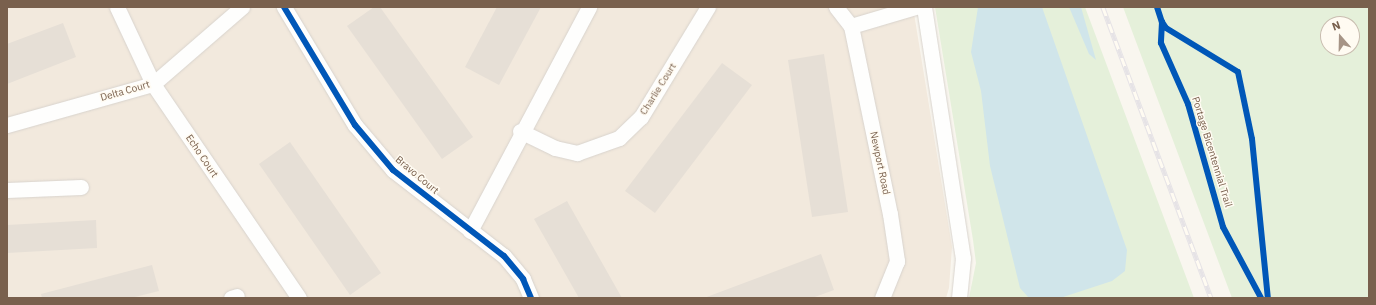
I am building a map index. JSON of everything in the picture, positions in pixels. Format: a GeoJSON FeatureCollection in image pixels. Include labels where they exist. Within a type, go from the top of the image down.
{"type":"FeatureCollection","features":[{"type":"Feature","properties":{"kind":"street","name":"Echo Court"},"geometry":{"type":"LineString","coordinates":[[117,7],[153,84],[299,298]]}},
{"type":"Feature","properties":{"kind":"street","name":"Delta Court"},"geometry":{"type":"LineString","coordinates":[[7,125],[153,84],[242,7]]}},
{"type":"Feature","properties":{"kind":"street","name":"Bravo Court"},"geometry":{"type":"LineString","coordinates":[[284,7],[360,131],[393,170],[504,256],[523,279],[531,298]]}},
{"type":"Feature","properties":{"kind":"street"},"geometry":{"type":"LineString","coordinates":[[470,231],[520,131],[589,7]]}},
{"type":"Feature","properties":{"kind":"street","name":"Charlie Court"},"geometry":{"type":"LineString","coordinates":[[520,131],[554,148],[577,153],[619,138],[641,117],[708,7]]}},
{"type":"Feature","properties":{"kind":"street"},"geometry":{"type":"LineString","coordinates":[[836,7],[851,26],[915,7]]}},
{"type":"Feature","properties":{"kind":"street"},"geometry":{"type":"LineString","coordinates":[[924,7],[959,228],[962,282],[959,298]]}},
{"type":"Feature","properties":{"kind":"street","name":"Newport Road"},"geometry":{"type":"LineString","coordinates":[[851,26],[897,261],[882,298]]}},
{"type":"Feature","properties":{"kind":"street"},"geometry":{"type":"LineString","coordinates":[[7,190],[81,187]]}},
{"type":"Feature","properties":{"kind":"shaded area"},"geometry":{"type":"Polygon","coordinates":[[[7,7],[913,7],[952,247],[949,288],[946,298],[7,298],[7,7]]]}},
{"type":"Feature","properties":{"kind":"shaded area"},"geometry":{"type":"Polygon","coordinates":[[[978,7],[1042,7],[1127,250],[1125,271],[1112,281],[1060,298],[1029,298],[1020,288],[990,166],[981,91],[971,52],[978,7]]]}},
{"type":"Feature","properties":{"kind":"shaded area"},"geometry":{"type":"Polygon","coordinates":[[[1069,7],[1081,7],[1096,60],[1089,54],[1069,7]]]}},
{"type":"Feature","properties":{"kind":"green space"},"geometry":{"type":"Polygon","coordinates":[[[935,7],[1085,7],[1194,298],[969,298],[976,263],[935,7]]]}},
{"type":"Feature","properties":{"kind":"green space"},"geometry":{"type":"Polygon","coordinates":[[[1123,7],[1369,7],[1369,298],[1232,298],[1123,7]]]}},
{"type":"Feature","properties":{"kind":"building"},"geometry":{"type":"Polygon","coordinates":[[[374,7],[380,7],[473,137],[442,159],[347,26],[374,7]]]}},
{"type":"Feature","properties":{"kind":"building"},"geometry":{"type":"Polygon","coordinates":[[[497,7],[541,7],[499,85],[465,67],[497,7]]]}},
{"type":"Feature","properties":{"kind":"building"},"geometry":{"type":"Polygon","coordinates":[[[63,23],[76,57],[7,84],[7,44],[63,23]]]}},
{"type":"Feature","properties":{"kind":"building"},"geometry":{"type":"Polygon","coordinates":[[[824,54],[848,212],[812,217],[788,60],[824,54]]]}},
{"type":"Feature","properties":{"kind":"building"},"geometry":{"type":"Polygon","coordinates":[[[722,63],[752,85],[655,213],[625,191],[722,63]]]}},
{"type":"Feature","properties":{"kind":"building"},"geometry":{"type":"Polygon","coordinates":[[[290,142],[381,273],[350,295],[259,164],[290,142]]]}},
{"type":"Feature","properties":{"kind":"building"},"geometry":{"type":"Polygon","coordinates":[[[567,201],[622,298],[579,298],[534,219],[567,201]]]}},
{"type":"Feature","properties":{"kind":"building"},"geometry":{"type":"Polygon","coordinates":[[[96,220],[97,248],[7,253],[7,225],[96,220]]]}},
{"type":"Feature","properties":{"kind":"building"},"geometry":{"type":"Polygon","coordinates":[[[821,254],[834,290],[812,298],[704,298],[821,254]]]}},
{"type":"Feature","properties":{"kind":"building"},"geometry":{"type":"Polygon","coordinates":[[[152,265],[159,291],[131,298],[42,298],[41,294],[152,265]]]}},
{"type":"Feature","properties":{"kind":"railway"},"geometry":{"type":"LineString","coordinates":[[1103,7],[1211,298]]}},
{"type":"Feature","properties":{"kind":"cycle path"},"geometry":{"type":"LineString","coordinates":[[284,7],[355,125],[393,170],[504,256],[523,279],[531,298]]}},
{"type":"Feature","properties":{"kind":"cycle path","name":"Portage Bicentennial Trail"},"geometry":{"type":"LineString","coordinates":[[1157,7],[1162,22],[1161,43],[1188,104],[1223,227],[1261,298]]}},
{"type":"Feature","properties":{"kind":"cycle path"},"geometry":{"type":"LineString","coordinates":[[1162,22],[1166,28],[1238,72],[1252,139],[1268,298]]}}]}
